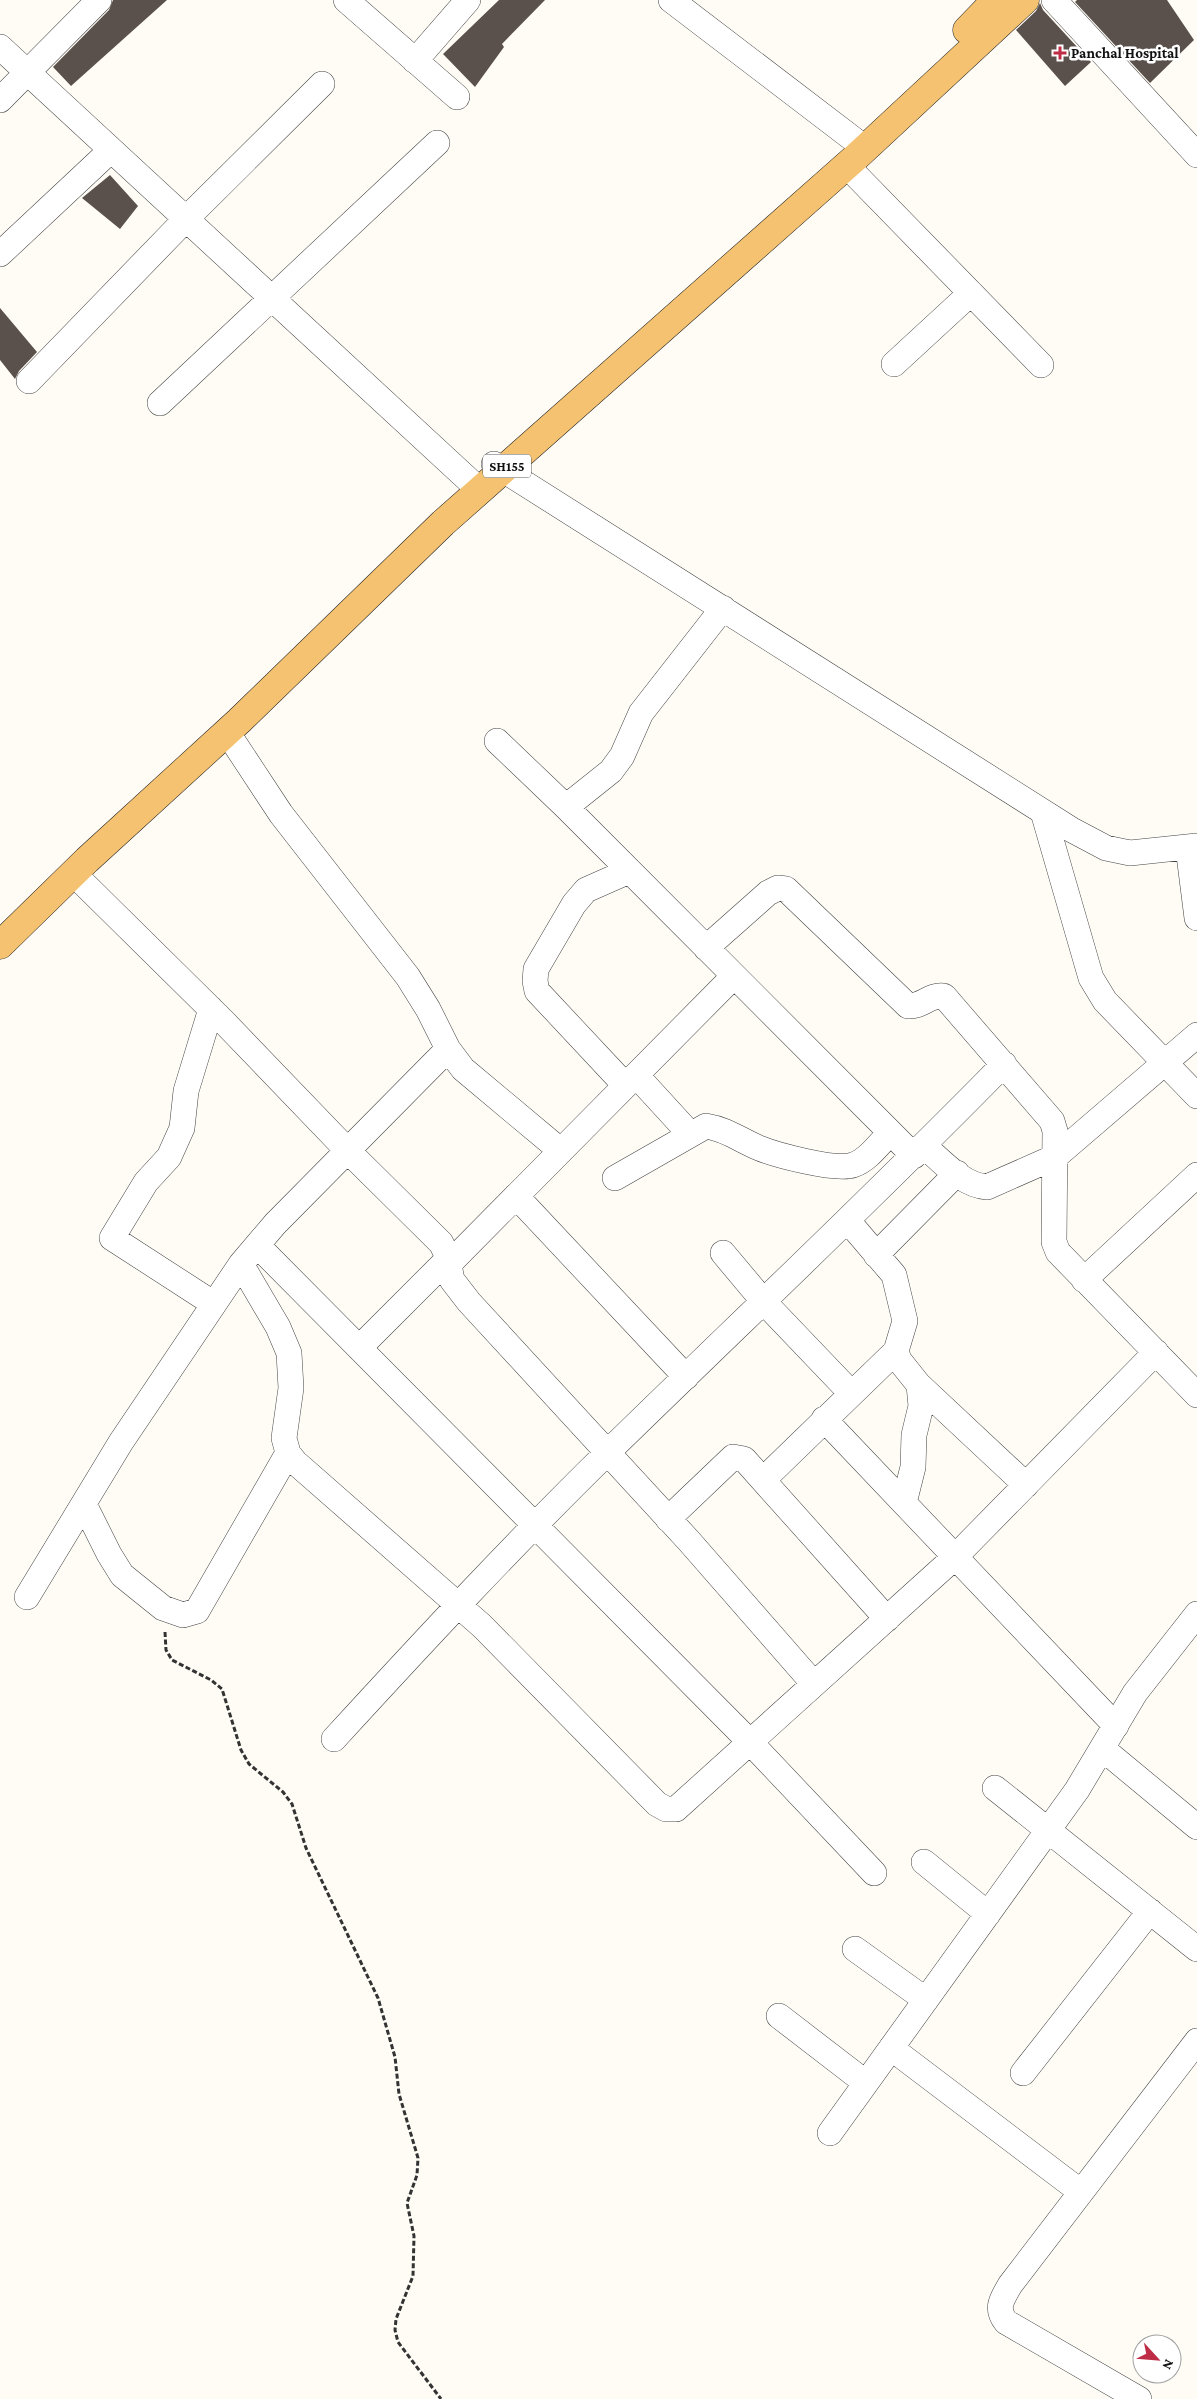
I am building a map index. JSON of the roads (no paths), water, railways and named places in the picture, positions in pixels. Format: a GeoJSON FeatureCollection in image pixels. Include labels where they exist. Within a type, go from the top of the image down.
{"type":"FeatureCollection","features":[{"type":"Feature","properties":{"kind":"main road","name":"SH155"},"geometry":{"type":"LineString","coordinates":[[852,154],[996,0]]}},
{"type":"Feature","properties":{"kind":"main road","name":"SH155"},"geometry":{"type":"LineString","coordinates":[[0,945],[73,874],[226,732],[499,467],[1025,0]]}},
{"type":"Feature","properties":{"kind":"main road","name":"SH155"},"geometry":{"type":"LineString","coordinates":[[0,920],[474,485],[499,467]]}},
{"type":"Feature","properties":{"kind":"street"},"geometry":{"type":"LineString","coordinates":[[0,100],[99,0]]}},
{"type":"Feature","properties":{"kind":"street"},"geometry":{"type":"LineString","coordinates":[[346,0],[457,97]]}},
{"type":"Feature","properties":{"kind":"street"},"geometry":{"type":"LineString","coordinates":[[415,61],[468,0]]}},
{"type":"Feature","properties":{"kind":"street"},"geometry":{"type":"LineString","coordinates":[[671,0],[852,154],[971,293],[1041,365]]}},
{"type":"Feature","properties":{"kind":"street"},"geometry":{"type":"LineString","coordinates":[[1054,0],[1197,155]]}},
{"type":"Feature","properties":{"kind":"street"},"geometry":{"type":"LineString","coordinates":[[0,47],[110,151],[474,485]]}},
{"type":"Feature","properties":{"kind":"street"},"geometry":{"type":"LineString","coordinates":[[30,381],[185,220],[322,84]]}},
{"type":"Feature","properties":{"kind":"street"},"geometry":{"type":"LineString","coordinates":[[160,403],[438,143]]}},
{"type":"Feature","properties":{"kind":"street"},"geometry":{"type":"LineString","coordinates":[[0,254],[110,151]]}},
{"type":"Feature","properties":{"kind":"street"},"geometry":{"type":"LineString","coordinates":[[894,364],[971,293]]}},
{"type":"Feature","properties":{"kind":"street"},"geometry":{"type":"LineString","coordinates":[[499,467],[1044,812],[1106,848],[1130,853],[1192,847],[1197,918]]}},
{"type":"Feature","properties":{"kind":"street"},"geometry":{"type":"LineString","coordinates":[[566,807],[611,771],[622,756],[641,713],[723,608]]}},
{"type":"Feature","properties":{"kind":"street"},"geometry":{"type":"LineString","coordinates":[[226,732],[281,814],[408,977],[428,1009],[448,1050],[463,1069],[561,1151]]}},
{"type":"Feature","properties":{"kind":"street"},"geometry":{"type":"LineString","coordinates":[[497,741],[566,807],[890,1133],[976,1186],[987,1187],[1055,1157],[1197,1035]]}},
{"type":"Feature","properties":{"kind":"street"},"geometry":{"type":"LineString","coordinates":[[1044,812],[1091,978],[1105,1001],[1197,1096]]}},
{"type":"Feature","properties":{"kind":"street"},"geometry":{"type":"LineString","coordinates":[[629,871],[586,890],[574,904],[536,969],[535,981],[538,991],[630,1080],[690,1134]]}},
{"type":"Feature","properties":{"kind":"street"},"geometry":{"type":"LineString","coordinates":[[73,874],[211,1009],[348,1151],[441,1243],[452,1280],[469,1302],[668,1518],[814,1684]]}},
{"type":"Feature","properties":{"kind":"street"},"geometry":{"type":"LineString","coordinates":[[706,948],[768,893],[778,888],[786,889],[908,1006],[914,1007],[936,995],[944,996],[1052,1121],[1055,1131],[1054,1242],[1058,1252],[1197,1395]]}},
{"type":"Feature","properties":{"kind":"street"},"geometry":{"type":"LineString","coordinates":[[359,1348],[516,1196],[734,976]]}},
{"type":"Feature","properties":{"kind":"street"},"geometry":{"type":"LineString","coordinates":[[211,1009],[186,1091],[182,1128],[169,1157],[146,1182],[112,1238],[214,1304]]}},
{"type":"Feature","properties":{"kind":"street"},"geometry":{"type":"LineString","coordinates":[[27,1597],[121,1442],[241,1264],[275,1224],[448,1050]]}},
{"type":"Feature","properties":{"kind":"street"},"geometry":{"type":"LineString","coordinates":[[334,1740],[457,1604],[608,1452],[919,1151],[1004,1064]]}},
{"type":"Feature","properties":{"kind":"street"},"geometry":{"type":"LineString","coordinates":[[615,1178],[706,1126],[723,1129],[759,1148],[775,1153],[827,1165],[852,1166],[865,1158],[890,1133]]}},
{"type":"Feature","properties":{"kind":"street"},"geometry":{"type":"LineString","coordinates":[[876,1255],[957,1174]]}},
{"type":"Feature","properties":{"kind":"street"},"geometry":{"type":"LineString","coordinates":[[1084,1280],[1197,1175]]}},
{"type":"Feature","properties":{"kind":"street"},"geometry":{"type":"LineString","coordinates":[[516,1196],[686,1377]]}},
{"type":"Feature","properties":{"kind":"street"},"geometry":{"type":"LineString","coordinates":[[763,1480],[824,1418],[896,1351],[904,1330],[905,1321],[894,1275],[848,1221]]}},
{"type":"Feature","properties":{"kind":"street"},"geometry":{"type":"LineString","coordinates":[[257,1245],[750,1742],[874,1873]]}},
{"type":"Feature","properties":{"kind":"street"},"geometry":{"type":"LineString","coordinates":[[723,1253],[764,1302],[851,1393]]}},
{"type":"Feature","properties":{"kind":"street"},"geometry":{"type":"LineString","coordinates":[[241,1264],[278,1327],[288,1353],[290,1388],[284,1438],[288,1453],[295,1462],[482,1626],[657,1804],[666,1809],[676,1809],[955,1557],[1156,1352]]}},
{"type":"Feature","properties":{"kind":"street"},"geometry":{"type":"LineString","coordinates":[[896,1351],[899,1360],[919,1385],[1026,1485]]}},
{"type":"Feature","properties":{"kind":"street"},"geometry":{"type":"LineString","coordinates":[[904,1503],[913,1467],[914,1435],[921,1406],[919,1385]]}},
{"type":"Feature","properties":{"kind":"street"},"geometry":{"type":"LineString","coordinates":[[824,1418],[1116,1726]]}},
{"type":"Feature","properties":{"kind":"street"},"geometry":{"type":"LineString","coordinates":[[84,1504],[109,1554],[122,1575],[163,1608],[183,1615],[197,1611],[288,1453]]}},
{"type":"Feature","properties":{"kind":"street"},"geometry":{"type":"LineString","coordinates":[[668,1518],[733,1457],[744,1459],[887,1619]]}},
{"type":"Feature","properties":{"kind":"street"},"geometry":{"type":"LineString","coordinates":[[830,2133],[1048,1830],[1103,1749],[1135,1693],[1197,1614]]}},
{"type":"Feature","properties":{"kind":"street"},"geometry":{"type":"LineString","coordinates":[[1103,1749],[1197,1827]]}},
{"type":"Feature","properties":{"kind":"street"},"geometry":{"type":"LineString","coordinates":[[995,1788],[1197,1948]]}},
{"type":"Feature","properties":{"kind":"street"},"geometry":{"type":"LineString","coordinates":[[924,1862],[988,1914]]}},
{"type":"Feature","properties":{"kind":"street"},"geometry":{"type":"LineString","coordinates":[[1023,2073],[1150,1911]]}},
{"type":"Feature","properties":{"kind":"street"},"geometry":{"type":"LineString","coordinates":[[855,1949],[926,2000]]}},
{"type":"Feature","properties":{"kind":"street"},"geometry":{"type":"LineString","coordinates":[[779,2016],[866,2083]]}},
{"type":"Feature","properties":{"kind":"street"},"geometry":{"type":"LineString","coordinates":[[1139,2399],[1006,2322],[1000,2314],[1000,2303],[1010,2285],[1197,2041]]}},
{"type":"Feature","properties":{"kind":"street"},"geometry":{"type":"LineString","coordinates":[[891,2048],[1081,2192]]}},
{"type":"Feature","properties":{"kind":"place","name":"Panchal Hospital"},"geometry":{"type":"Point","coordinates":[1060,53]}}]}
